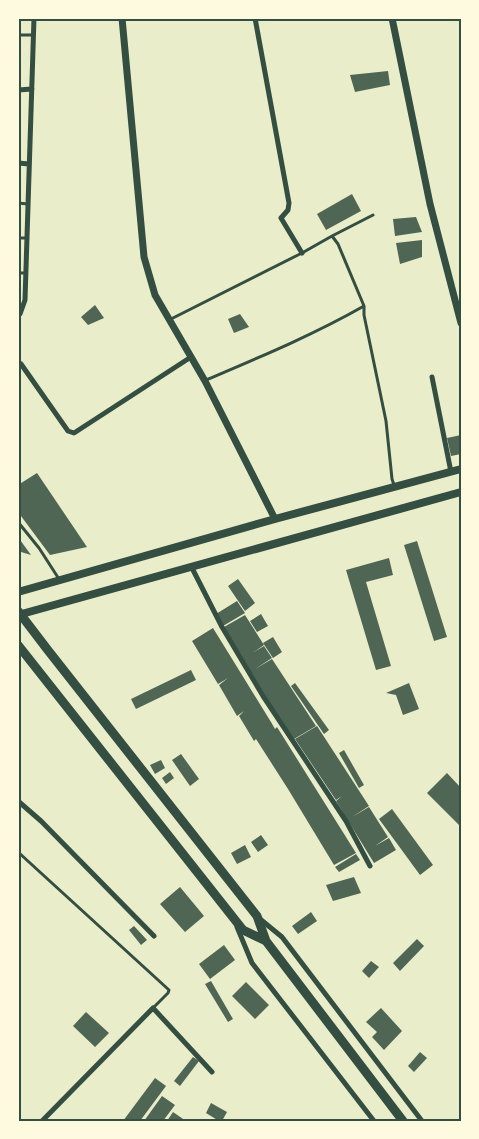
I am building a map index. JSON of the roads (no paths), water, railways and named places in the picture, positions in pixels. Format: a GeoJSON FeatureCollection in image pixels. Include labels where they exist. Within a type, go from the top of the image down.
{"type":"FeatureCollection","features":[{"type":"Feature","properties":{"kind":"highway"},"geometry":{"type":"LineString","coordinates":[[19,613],[257,916],[266,941],[403,1121]]}},
{"type":"Feature","properties":{"kind":"highway"},"geometry":{"type":"LineString","coordinates":[[18,645],[243,930],[266,941]]}},
{"type":"Feature","properties":{"kind":"main road"},"geometry":{"type":"LineString","coordinates":[[18,592],[461,469]]}},
{"type":"Feature","properties":{"kind":"main road"},"geometry":{"type":"LineString","coordinates":[[19,613],[461,492]]}},
{"type":"Feature","properties":{"kind":"street"},"geometry":{"type":"LineString","coordinates":[[18,315],[25,300],[34,18]]}},
{"type":"Feature","properties":{"kind":"street"},"geometry":{"type":"LineString","coordinates":[[122,18],[144,257],[155,295],[205,381],[275,519]]}},
{"type":"Feature","properties":{"kind":"street"},"geometry":{"type":"LineString","coordinates":[[255,18],[290,203],[288,210],[281,218],[302,253]]}},
{"type":"Feature","properties":{"kind":"street"},"geometry":{"type":"LineString","coordinates":[[392,18],[430,204],[461,323]]}},
{"type":"Feature","properties":{"kind":"street"},"geometry":{"type":"LineString","coordinates":[[18,90],[32,89]]}},
{"type":"Feature","properties":{"kind":"street"},"geometry":{"type":"LineString","coordinates":[[18,163],[29,164]]}},
{"type":"Feature","properties":{"kind":"street"},"geometry":{"type":"LineString","coordinates":[[21,364],[68,431],[74,433],[191,357]]}},
{"type":"Feature","properties":{"kind":"street"},"geometry":{"type":"LineString","coordinates":[[432,377],[451,472]]}},
{"type":"Feature","properties":{"kind":"street"},"geometry":{"type":"LineString","coordinates":[[191,566],[222,627],[263,696],[346,821],[370,866]]}},
{"type":"Feature","properties":{"kind":"street"},"geometry":{"type":"LineString","coordinates":[[18,801],[154,936]]}},
{"type":"Feature","properties":{"kind":"street"},"geometry":{"type":"LineString","coordinates":[[257,916],[282,937],[422,1121]]}},
{"type":"Feature","properties":{"kind":"street"},"geometry":{"type":"LineString","coordinates":[[233,917],[252,963],[374,1121]]}},
{"type":"Feature","properties":{"kind":"street"},"geometry":{"type":"LineString","coordinates":[[42,1121],[153,1008],[212,1072]]}},
{"type":"Feature","properties":{"kind":"lane"},"geometry":{"type":"LineString","coordinates":[[18,34],[34,35]]}},
{"type":"Feature","properties":{"kind":"lane"},"geometry":{"type":"LineString","coordinates":[[18,203],[28,204]]}},
{"type":"Feature","properties":{"kind":"lane"},"geometry":{"type":"LineString","coordinates":[[169,319],[373,215]]}},
{"type":"Feature","properties":{"kind":"lane"},"geometry":{"type":"LineString","coordinates":[[332,236],[338,244],[364,306],[386,421],[392,481],[395,487]]}},
{"type":"Feature","properties":{"kind":"lane"},"geometry":{"type":"LineString","coordinates":[[18,238],[27,238]]}},
{"type":"Feature","properties":{"kind":"lane"},"geometry":{"type":"LineString","coordinates":[[18,273],[26,273]]}},
{"type":"Feature","properties":{"kind":"lane"},"geometry":{"type":"LineString","coordinates":[[205,381],[333,324],[364,306]]}},
{"type":"Feature","properties":{"kind":"lane"},"geometry":{"type":"LineString","coordinates":[[18,522],[39,548],[59,580]]}},
{"type":"Feature","properties":{"kind":"lane"},"geometry":{"type":"LineString","coordinates":[[18,852],[169,990],[153,1008]]}}]}
